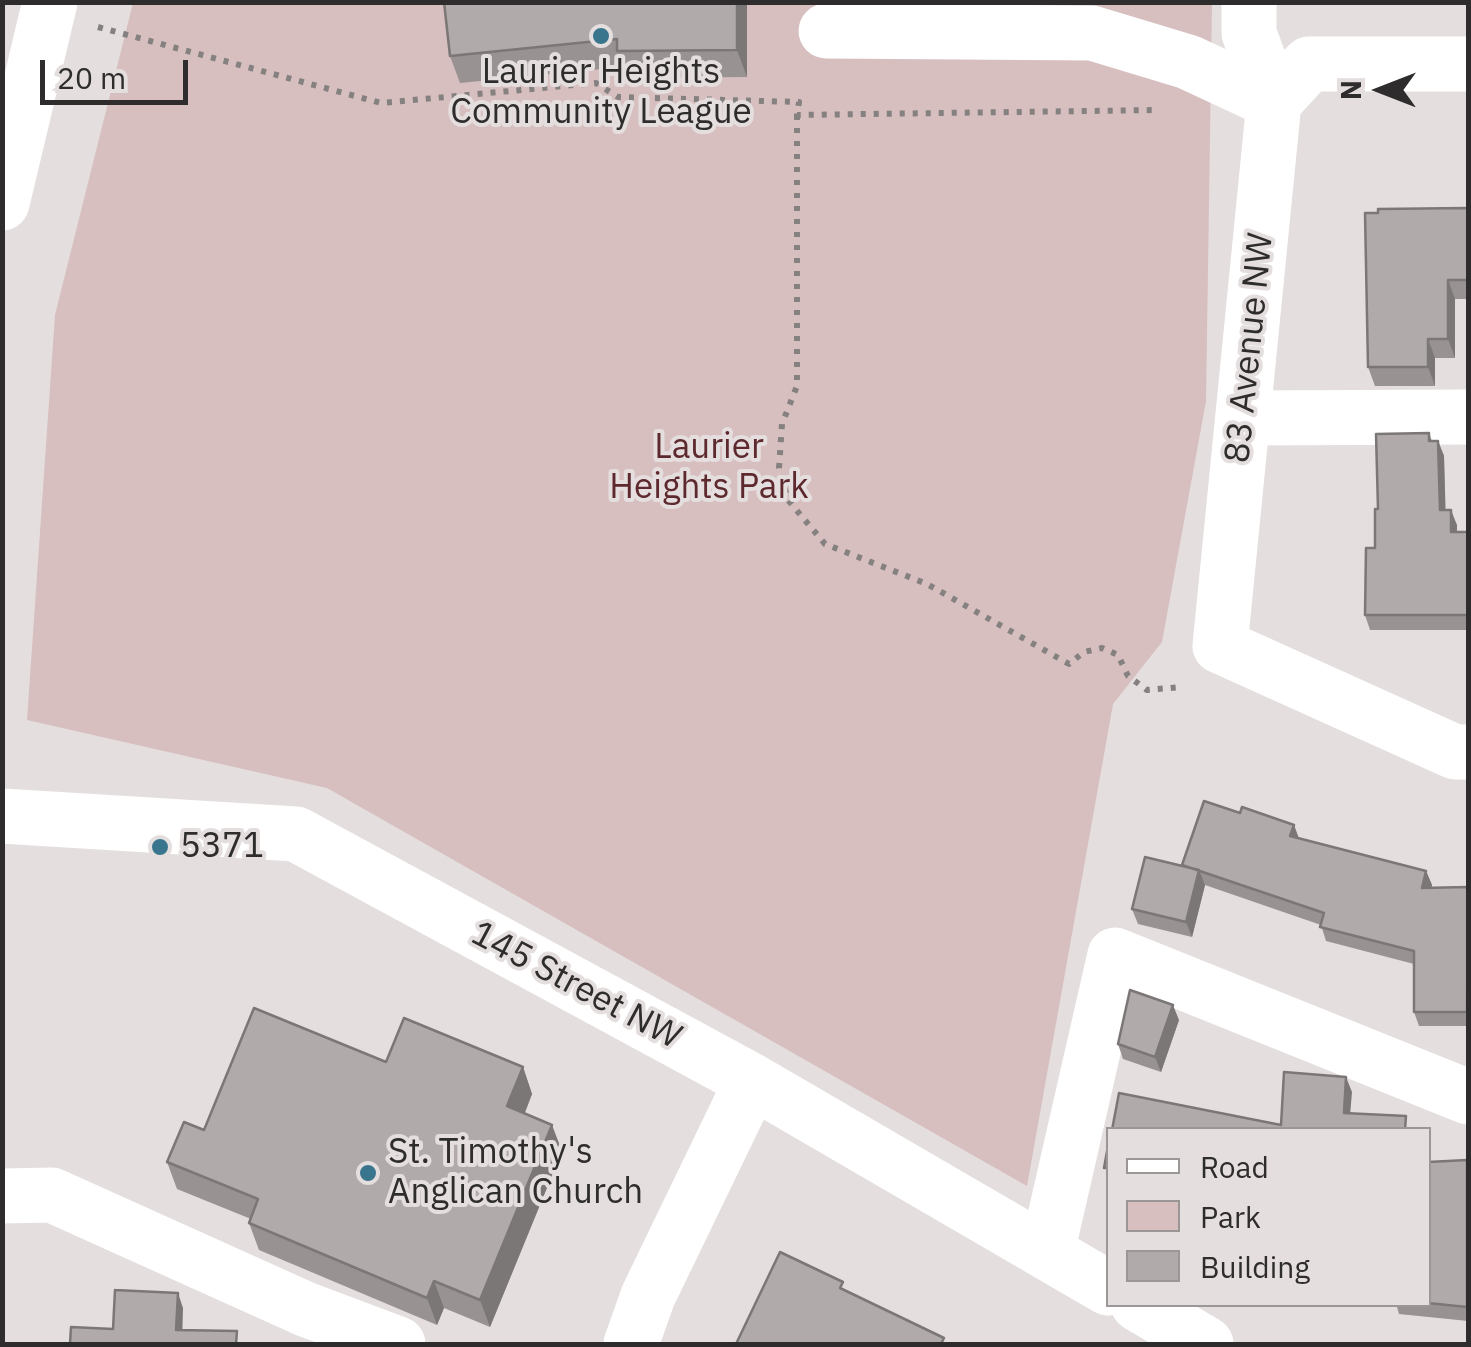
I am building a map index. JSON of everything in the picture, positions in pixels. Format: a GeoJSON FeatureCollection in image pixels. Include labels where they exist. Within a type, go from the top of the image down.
{"type":"FeatureCollection","features":[{"type":"Feature","properties":{"kind":"street"},"geometry":{"type":"LineString","coordinates":[[1249,2],[1249,34],[1292,82]]}},
{"type":"Feature","properties":{"kind":"street"},"geometry":{"type":"LineString","coordinates":[[2,203],[75,8]]}},
{"type":"Feature","properties":{"kind":"street"},"geometry":{"type":"LineString","coordinates":[[826,32],[1092,34],[1188,62],[1292,82],[1468,64]]}},
{"type":"Feature","properties":{"kind":"street","name":"83 Avenue NW"},"geometry":{"type":"LineString","coordinates":[[1198,658],[1243,418],[1292,82]]}},
{"type":"Feature","properties":{"kind":"street"},"geometry":{"type":"LineString","coordinates":[[1243,418],[1468,416]]}},
{"type":"Feature","properties":{"kind":"street"},"geometry":{"type":"LineString","coordinates":[[1198,658],[1455,752],[1468,752]]}},
{"type":"Feature","properties":{"kind":"street","name":"145 Street NW"},"geometry":{"type":"LineString","coordinates":[[2,816],[296,834],[752,1082],[1106,1287]]}},
{"type":"Feature","properties":{"kind":"street"},"geometry":{"type":"LineString","coordinates":[[1046,1252],[1115,956],[1468,1098]]}},
{"type":"Feature","properties":{"kind":"street"},"geometry":{"type":"LineString","coordinates":[[631,1344],[648,1296],[752,1082]]}},
{"type":"Feature","properties":{"kind":"street"},"geometry":{"type":"LineString","coordinates":[[2,1196],[52,1195],[298,1327],[398,1344]]}},
{"type":"Feature","properties":{"kind":"street"},"geometry":{"type":"LineString","coordinates":[[1143,1307],[1206,1344]]}},
{"type":"Feature","properties":{"kind":"path"},"geometry":{"type":"LineString","coordinates":[[75,8],[96,26],[381,104],[596,82],[618,97],[799,102],[797,386],[782,424],[779,468],[788,500],[826,544],[928,584],[1068,664],[1084,652],[1102,648],[1118,655],[1128,676],[1147,690],[1181,688]]}},
{"type":"Feature","properties":{"kind":"path"},"geometry":{"type":"LineString","coordinates":[[797,115],[1176,110]]}},
{"type":"Feature","properties":{"kind":"path"},"geometry":{"type":"LineString","coordinates":[[1181,688],[1198,658]]}},
{"type":"Feature","properties":{"kind":"path"},"geometry":{"type":"LineString","coordinates":[[1181,688],[1198,658]]}},
{"type":"Feature","properties":{"kind":"green space","name":"Laurier Heights Park"},"geometry":{"type":"Polygon","coordinates":[[[133,3],[1212,3],[1206,401],[1162,642],[1113,704],[1027,1186],[327,788],[27,720],[55,315],[133,3]]]}},
{"type":"Feature","properties":{"kind":"building","name":"Laurier Heights Community League"},"geometry":{"type":"Polygon","coordinates":[[[444,2],[737,2],[737,50],[617,51],[617,39],[450,56],[444,2]]]}},
{"type":"Feature","properties":{"kind":"building"},"geometry":{"type":"Polygon","coordinates":[[[1468,208],[1468,280],[1448,280],[1448,339],[1428,339],[1428,367],[1368,367],[1365,213],[1378,213],[1378,209],[1468,208]]]}},
{"type":"Feature","properties":{"kind":"building"},"geometry":{"type":"Polygon","coordinates":[[[1429,433],[1429,441],[1438,441],[1440,510],[1451,510],[1451,532],[1468,532],[1468,615],[1365,615],[1366,548],[1375,548],[1378,509],[1376,434],[1429,433]]]}},
{"type":"Feature","properties":{"kind":"building"},"geometry":{"type":"Polygon","coordinates":[[[1204,801],[1240,813],[1242,807],[1294,825],[1290,836],[1426,871],[1422,888],[1468,887],[1467,1012],[1414,1012],[1414,951],[1320,927],[1324,913],[1182,865],[1204,801]]]}},
{"type":"Feature","properties":{"kind":"building"},"geometry":{"type":"Polygon","coordinates":[[[1145,857],[1199,870],[1186,922],[1132,909],[1145,857]]]}},
{"type":"Feature","properties":{"kind":"building"},"geometry":{"type":"Polygon","coordinates":[[[1130,990],[1173,1005],[1155,1057],[1118,1044],[1130,990]]]}},
{"type":"Feature","properties":{"kind":"building","name":"St. Timothy's Anglican Church"},"geometry":{"type":"Polygon","coordinates":[[[254,1008],[386,1062],[404,1018],[523,1067],[507,1106],[552,1125],[480,1300],[434,1281],[427,1298],[249,1223],[258,1199],[167,1162],[184,1122],[204,1130],[254,1008]]]}},
{"type":"Feature","properties":{"kind":"building"},"geometry":{"type":"Polygon","coordinates":[[[1284,1072],[1346,1077],[1344,1113],[1406,1116],[1405,1127],[1113,1127],[1119,1093],[1281,1125],[1284,1072]]]}},
{"type":"Feature","properties":{"kind":"building"},"geometry":{"type":"Polygon","coordinates":[[[1467,1160],[1467,1307],[1431,1303],[1431,1162],[1467,1160]]]}},
{"type":"Feature","properties":{"kind":"building"},"geometry":{"type":"Polygon","coordinates":[[[780,1252],[843,1282],[840,1288],[944,1338],[941,1344],[736,1344],[780,1252]]]}},
{"type":"Feature","properties":{"kind":"building"},"geometry":{"type":"Polygon","coordinates":[[[115,1290],[178,1293],[176,1330],[237,1331],[236,1344],[70,1344],[71,1327],[113,1329],[115,1290]]]}},
{"type":"Feature","properties":{"kind":"place","name":"Laurier Heights Community League"},"geometry":{"type":"Point","coordinates":[601,36]}},
{"type":"Feature","properties":{"kind":"place","name":"5371"},"geometry":{"type":"Point","coordinates":[160,847]}},
{"type":"Feature","properties":{"kind":"place","name":"St. Timothy's Anglican Church"},"geometry":{"type":"Point","coordinates":[368,1173]}}]}
